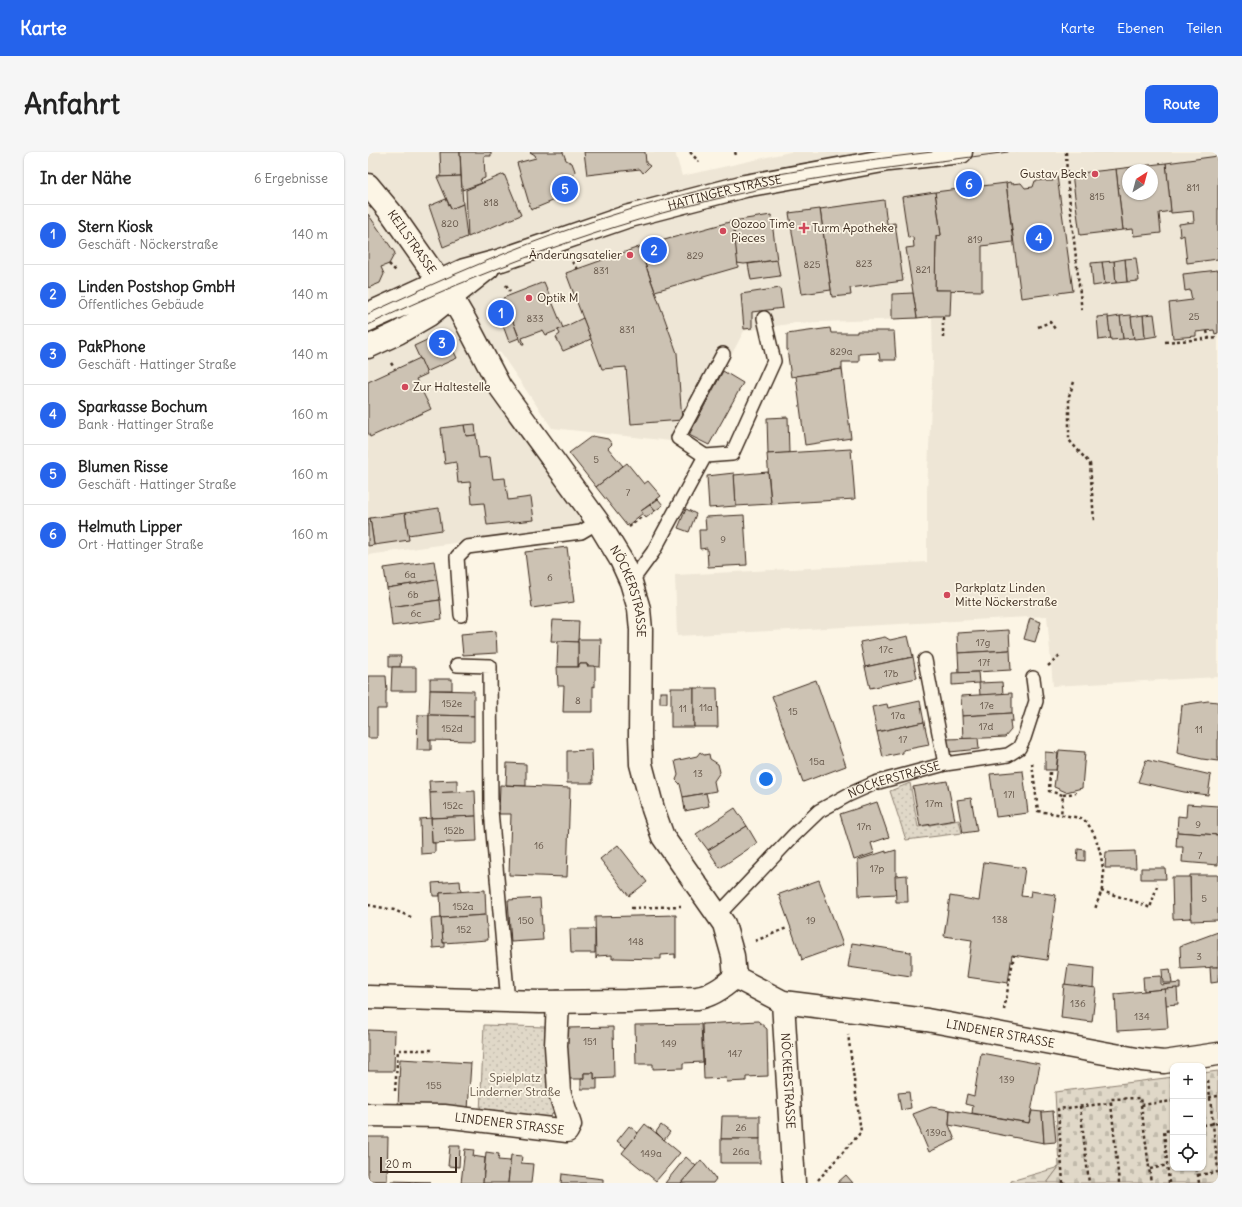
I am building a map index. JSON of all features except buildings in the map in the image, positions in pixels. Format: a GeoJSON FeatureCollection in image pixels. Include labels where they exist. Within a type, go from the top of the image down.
{"type":"FeatureCollection","features":[{"type":"Feature","properties":{"kind":"street","name":"HATTINGER STRASSE"},"geometry":{"type":"LineString","coordinates":[[368,347],[429,316],[445,290],[464,270],[496,262],[626,217],[724,190],[858,165],[960,152]]}},
{"type":"Feature","properties":{"kind":"street","name":"KEILSTRASSE"},"geometry":{"type":"LineString","coordinates":[[368,185],[392,214],[445,290]]}},
{"type":"Feature","properties":{"kind":"street","name":"HATTINGER STRASSE"},"geometry":{"type":"LineString","coordinates":[[368,314],[445,290]]}},
{"type":"Feature","properties":{"kind":"street","name":"NÖCKERSTRASSE"},"geometry":{"type":"LineString","coordinates":[[445,290],[464,317],[500,387],[598,522],[621,560],[631,582],[639,609],[641,764],[652,809],[663,837],[718,915],[726,930],[733,956],[735,977]]}},
{"type":"Feature","properties":{"kind":"street"},"geometry":{"type":"LineString","coordinates":[[368,997],[508,1002],[697,998],[722,988],[735,977],[783,1002]]}},
{"type":"Feature","properties":{"kind":"street","name":"LINDENER STRASSE"},"geometry":{"type":"LineString","coordinates":[[368,1115],[444,1116],[567,1131],[570,1128],[570,1125],[559,1091],[556,1046],[558,1002]]}},
{"type":"Feature","properties":{"kind":"street","name":"NÖCKERSTRASSE"},"geometry":{"type":"LineString","coordinates":[[783,1002],[794,1183]]}},
{"type":"Feature","properties":{"kind":"street","name":"LINDENER STRASSE"},"geometry":{"type":"LineString","coordinates":[[783,1002],[927,1020],[1142,1060],[1164,1062],[1211,1055]]}},
{"type":"Feature","properties":{"kind":"lane"},"geometry":{"type":"LineString","coordinates":[[404,308],[445,290]]}},
{"type":"Feature","properties":{"kind":"lane"},"geometry":{"type":"LineString","coordinates":[[368,325],[445,290]]}},
{"type":"Feature","properties":{"kind":"lane"},"geometry":{"type":"LineString","coordinates":[[723,354],[678,438],[705,456],[732,454],[774,361],[764,318]]}},
{"type":"Feature","properties":{"kind":"lane"},"geometry":{"type":"LineString","coordinates":[[631,582],[653,552],[705,456]]}},
{"type":"Feature","properties":{"kind":"lane"},"geometry":{"type":"LineString","coordinates":[[461,614],[457,557],[467,547],[581,532],[598,522]]}},
{"type":"Feature","properties":{"kind":"lane"},"geometry":{"type":"LineString","coordinates":[[925,660],[945,764]]}},
{"type":"Feature","properties":{"kind":"lane"},"geometry":{"type":"LineString","coordinates":[[457,665],[490,666],[491,810],[508,1002]]}},
{"type":"Feature","properties":{"kind":"lane"},"geometry":{"type":"LineString","coordinates":[[1019,748],[1024,738],[1036,701],[1033,678]]}},
{"type":"Feature","properties":{"kind":"lane","name":"NÖCKERSTRASSE"},"geometry":{"type":"LineString","coordinates":[[718,915],[794,835],[819,811],[848,794],[875,783],[945,764],[1008,755],[1019,748]]}},
{"type":"Feature","properties":{"kind":"path"},"geometry":{"type":"LineString","coordinates":[[690,152],[699,162]]}},
{"type":"Feature","properties":{"kind":"path"},"geometry":{"type":"LineString","coordinates":[[1066,152],[1067,176],[1082,312]]}},
{"type":"Feature","properties":{"kind":"path"},"geometry":{"type":"LineString","coordinates":[[572,262],[578,269]]}},
{"type":"Feature","properties":{"kind":"path"},"geometry":{"type":"LineString","coordinates":[[389,264],[397,272]]}},
{"type":"Feature","properties":{"kind":"path"},"geometry":{"type":"LineString","coordinates":[[943,316],[943,338]]}},
{"type":"Feature","properties":{"kind":"path"},"geometry":{"type":"LineString","coordinates":[[1038,327],[1050,322],[1055,329]]}},
{"type":"Feature","properties":{"kind":"path"},"geometry":{"type":"LineString","coordinates":[[1208,331],[1209,339]]}},
{"type":"Feature","properties":{"kind":"path"},"geometry":{"type":"LineString","coordinates":[[1165,342],[1218,338]]}},
{"type":"Feature","properties":{"kind":"path"},"geometry":{"type":"LineString","coordinates":[[1074,382],[1069,396],[1069,440],[1090,464],[1094,521]]}},
{"type":"Feature","properties":{"kind":"path"},"geometry":{"type":"LineString","coordinates":[[631,526],[644,515]]}},
{"type":"Feature","properties":{"kind":"path"},"geometry":{"type":"LineString","coordinates":[[1019,748],[1032,762],[1038,812],[1081,818],[1090,826],[1101,858],[1103,882],[1095,910]]}},
{"type":"Feature","properties":{"kind":"path"},"geometry":{"type":"LineString","coordinates":[[1050,772],[1049,791],[1063,795],[1076,793]]}},
{"type":"Feature","properties":{"kind":"path"},"geometry":{"type":"LineString","coordinates":[[1061,815],[1063,795]]}},
{"type":"Feature","properties":{"kind":"path"},"geometry":{"type":"LineString","coordinates":[[1101,891],[1140,903],[1150,908],[1158,883]]}},
{"type":"Feature","properties":{"kind":"path"},"geometry":{"type":"LineString","coordinates":[[632,908],[684,906],[705,896]]}},
{"type":"Feature","properties":{"kind":"path"},"geometry":{"type":"LineString","coordinates":[[368,905],[394,910],[413,918]]}},
{"type":"Feature","properties":{"kind":"path"},"geometry":{"type":"LineString","coordinates":[[756,941],[787,928]]}},
{"type":"Feature","properties":{"kind":"path"},"geometry":{"type":"LineString","coordinates":[[1004,1014],[1014,955]]}},
{"type":"Feature","properties":{"kind":"path"},"geometry":{"type":"LineString","coordinates":[[815,1183],[861,1132],[844,1010]]}},
{"type":"Feature","properties":{"kind":"path"},"geometry":{"type":"LineString","coordinates":[[393,1115],[398,1050],[432,1050]]}},
{"type":"Feature","properties":{"kind":"path"},"geometry":{"type":"LineString","coordinates":[[1198,1175],[1218,1171],[1210,1097],[1211,1055]]}},
{"type":"Feature","properties":{"kind":"path"},"geometry":{"type":"LineString","coordinates":[[1206,1098],[1218,1096]]}},
{"type":"Feature","properties":{"kind":"path"},"geometry":{"type":"LineString","coordinates":[[1119,1183],[1111,1099],[1140,1098],[1151,1183]]}},
{"type":"Feature","properties":{"kind":"path"},"geometry":{"type":"LineString","coordinates":[[1141,1105],[1170,1101]]}},
{"type":"Feature","properties":{"kind":"path"},"geometry":{"type":"LineString","coordinates":[[1062,1183],[1058,1109],[1111,1103]]}},
{"type":"Feature","properties":{"kind":"path"},"geometry":{"type":"LineString","coordinates":[[1080,1106],[1089,1183]]}},
{"type":"Feature","properties":{"kind":"path"},"geometry":{"type":"LineString","coordinates":[[1206,1125],[1218,1123]]}},
{"type":"Feature","properties":{"kind":"path"},"geometry":{"type":"LineString","coordinates":[[1169,1183],[1164,1131],[1170,1130]]}},
{"type":"Feature","properties":{"kind":"path"},"geometry":{"type":"LineString","coordinates":[[1150,1169],[1168,1165]]}},
{"type":"Feature","properties":{"kind":"path"},"geometry":{"type":"LineString","coordinates":[[1198,1171],[1199,1183]]}},
{"type":"Feature","properties":{"kind":"shaded area"},"geometry":{"type":"Polygon","coordinates":[[[368,152],[675,152],[682,176],[790,152],[1218,152],[1218,677],[1053,686],[1047,616],[677,636],[675,575],[927,562],[927,491],[933,361],[932,318],[795,323],[744,331],[689,435],[691,436],[689,443],[552,428],[500,352],[473,363],[484,385],[584,521],[577,526],[368,555],[368,152]]]}},
{"type":"Feature","properties":{"kind":"green space"},"geometry":{"type":"Polygon","coordinates":[[[910,783],[918,827],[959,820],[962,833],[906,840],[890,791],[910,783]]]}},
{"type":"Feature","properties":{"kind":"green space","name":"Spielplatz Linderner Straße"},"geometry":{"type":"Polygon","coordinates":[[[484,1025],[545,1027],[547,1069],[555,1111],[543,1123],[480,1113],[484,1025]]]}},
{"type":"Feature","properties":{"kind":"green space"},"geometry":{"type":"Polygon","coordinates":[[[1218,1071],[1218,1183],[1047,1183],[1059,1167],[1055,1092],[1170,1077],[1170,1171],[1206,1171],[1206,1073],[1218,1071]]]}},
{"type":"Feature","properties":{"kind":"green space"},"geometry":{"type":"Polygon","coordinates":[[[1059,1167],[1047,1183],[1011,1183],[1011,1181],[1059,1167]]]}},
{"type":"Feature","properties":{"kind":"tram line"},"geometry":{"type":"LineString","coordinates":[[368,314],[469,268],[529,244],[597,220],[667,199],[766,176],[832,165],[932,152]]}},
{"type":"Feature","properties":{"kind":"tram line"},"geometry":{"type":"LineString","coordinates":[[368,325],[457,285],[547,250],[593,234],[686,207],[733,195],[801,181],[870,170],[1008,152]]}},
{"type":"Feature","properties":{"kind":"place","name":"Gustav Beck"},"geometry":{"type":"Point","coordinates":[1095,174]}},
{"type":"Feature","properties":{"kind":"place","name":"Helmuth Lipper"},"geometry":{"type":"Point","coordinates":[969,184]}},
{"type":"Feature","properties":{"kind":"place","name":"Blumen Risse"},"geometry":{"type":"Point","coordinates":[565,189]}},
{"type":"Feature","properties":{"kind":"place","name":"Turm Apotheke"},"geometry":{"type":"Point","coordinates":[804,228]}},
{"type":"Feature","properties":{"kind":"place","name":"Oozoo Time Pieces"},"geometry":{"type":"Point","coordinates":[723,231]}},
{"type":"Feature","properties":{"kind":"place","name":"Sparkasse Bochum"},"geometry":{"type":"Point","coordinates":[1039,238]}},
{"type":"Feature","properties":{"kind":"place","name":"Linden Postshop GmbH"},"geometry":{"type":"Point","coordinates":[654,250]}},
{"type":"Feature","properties":{"kind":"place","name":"Änderungsatelier"},"geometry":{"type":"Point","coordinates":[630,255]}},
{"type":"Feature","properties":{"kind":"place","name":"Optik M"},"geometry":{"type":"Point","coordinates":[529,298]}},
{"type":"Feature","properties":{"kind":"place","name":"Stern Kiosk"},"geometry":{"type":"Point","coordinates":[501,313]}},
{"type":"Feature","properties":{"kind":"place","name":"PakPhone"},"geometry":{"type":"Point","coordinates":[442,343]}},
{"type":"Feature","properties":{"kind":"place","name":"Zur Haltestelle"},"geometry":{"type":"Point","coordinates":[405,387]}},
{"type":"Feature","properties":{"kind":"place","name":"Parkplatz Linden Mitte Nöckerstraße"},"geometry":{"type":"Point","coordinates":[947,595]}}]}
